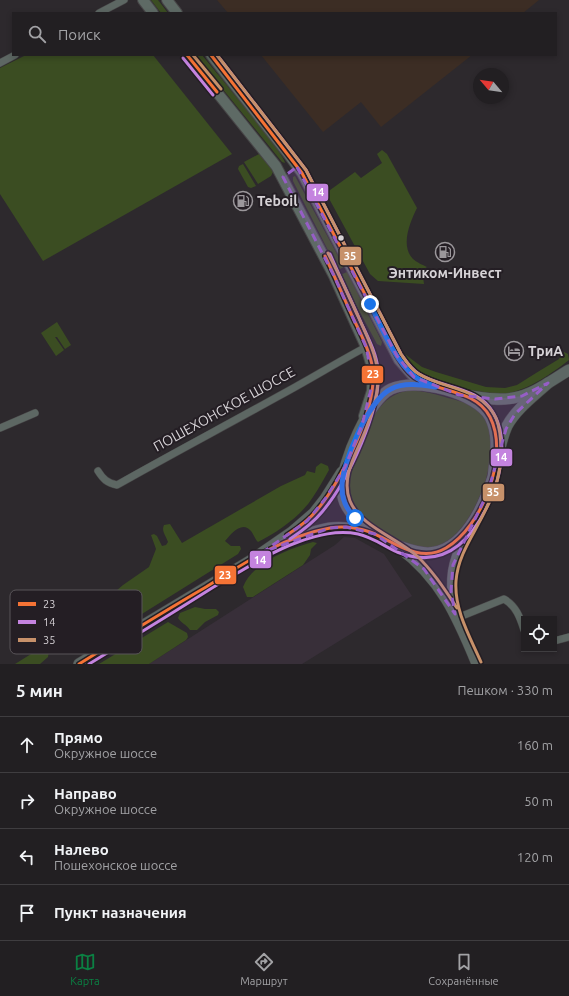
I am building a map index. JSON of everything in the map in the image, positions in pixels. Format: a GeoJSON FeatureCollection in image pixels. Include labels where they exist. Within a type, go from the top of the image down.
{"type":"FeatureCollection","features":[{"type":"Feature","properties":{"kind":"main road"},"geometry":{"type":"LineString","coordinates":[[142,0],[152,12]]}},
{"type":"Feature","properties":{"kind":"main road"},"geometry":{"type":"LineString","coordinates":[[167,0],[177,12]]}},
{"type":"Feature","properties":{"kind":"main road"},"geometry":{"type":"LineString","coordinates":[[188,56],[276,166],[331,269],[366,347],[373,370],[372,391],[362,426]]}},
{"type":"Feature","properties":{"kind":"main road"},"geometry":{"type":"LineString","coordinates":[[212,56],[289,154],[399,360],[414,377],[436,387],[459,394],[486,398],[513,398],[527,394],[569,370]]}},
{"type":"Feature","properties":{"kind":"main road"},"geometry":{"type":"LineString","coordinates":[[283,177],[297,167]]}},
{"type":"Feature","properties":{"kind":"main road"},"geometry":{"type":"LineString","coordinates":[[345,467],[342,486],[343,496],[347,507],[355,518],[375,534],[395,546],[419,552],[435,552],[443,550],[470,528],[482,507],[493,478],[508,426],[515,414],[548,383]]}},
{"type":"Feature","properties":{"kind":"main road"},"geometry":{"type":"LineString","coordinates":[[142,626],[263,552],[292,532],[314,514],[345,467],[362,426],[374,404],[384,393],[389,389],[405,385],[436,387]]}},
{"type":"Feature","properties":{"kind":"main road"},"geometry":{"type":"LineString","coordinates":[[459,394],[480,405],[487,412],[492,422],[496,440],[493,478]]}},
{"type":"Feature","properties":{"kind":"main road"},"geometry":{"type":"LineString","coordinates":[[263,552],[304,535],[330,528],[346,527],[375,534]]}},
{"type":"Feature","properties":{"kind":"main road"},"geometry":{"type":"LineString","coordinates":[[79,664],[95,654]]}},
{"type":"Feature","properties":{"kind":"street"},"geometry":{"type":"LineString","coordinates":[[101,12],[124,0]]}},
{"type":"Feature","properties":{"kind":"street"},"geometry":{"type":"LineString","coordinates":[[0,63],[13,56]]}},
{"type":"Feature","properties":{"kind":"street","name":"ПОШЕХОНСКОЕ ШОССЕ"},"geometry":{"type":"LineString","coordinates":[[98,470],[103,479],[111,484],[117,485],[165,457],[278,396],[334,363],[366,347]]}},
{"type":"Feature","properties":{"kind":"street"},"geometry":{"type":"LineString","coordinates":[[0,428],[35,413]]}},
{"type":"Feature","properties":{"kind":"street"},"geometry":{"type":"LineString","coordinates":[[470,528],[453,565],[451,591],[456,616],[476,664]]}},
{"type":"Feature","properties":{"kind":"street"},"geometry":{"type":"LineString","coordinates":[[395,546],[410,556],[424,569],[456,616]]}},
{"type":"Feature","properties":{"kind":"street"},"geometry":{"type":"LineString","coordinates":[[456,616],[504,599],[511,603],[519,614],[521,620]]}},
{"type":"Feature","properties":{"kind":"street"},"geometry":{"type":"LineString","coordinates":[[557,640],[569,637]]}},
{"type":"Feature","properties":{"kind":"highlighted area"},"geometry":{"type":"Polygon","coordinates":[[[297,167],[397,356],[414,377],[459,395],[495,399],[522,396],[548,383],[515,414],[506,429],[488,492],[453,565],[451,591],[455,614],[424,569],[375,534],[346,527],[330,528],[263,552],[307,521],[325,499],[345,467],[362,425],[373,381],[366,347],[334,276],[283,177],[297,167]]]}},
{"type":"Feature","properties":{"kind":"shaded area"},"geometry":{"type":"Polygon","coordinates":[[[217,0],[539,0],[524,12],[227,12],[217,0]]]}},
{"type":"Feature","properties":{"kind":"shaded area"},"geometry":{"type":"Polygon","coordinates":[[[262,56],[471,56],[381,127],[361,102],[323,132],[262,56]]]}},
{"type":"Feature","properties":{"kind":"shaded area"},"geometry":{"type":"Polygon","coordinates":[[[344,537],[355,538],[384,554],[412,596],[302,664],[149,664],[335,545],[344,537]]]}},
{"type":"Feature","properties":{"kind":"green space"},"geometry":{"type":"Polygon","coordinates":[[[151,0],[158,0],[167,12],[160,12],[151,0]]]}},
{"type":"Feature","properties":{"kind":"green space"},"geometry":{"type":"Polygon","coordinates":[[[24,56],[154,56],[232,154],[43,261],[0,194],[0,68],[24,56]]]}},
{"type":"Feature","properties":{"kind":"green space"},"geometry":{"type":"Polygon","coordinates":[[[196,56],[203,56],[274,144],[285,163],[282,162],[196,56]]]}},
{"type":"Feature","properties":{"kind":"green space"},"geometry":{"type":"Polygon","coordinates":[[[382,150],[387,154],[417,208],[409,227],[407,248],[413,259],[427,267],[422,270],[424,284],[378,281],[370,274],[326,193],[355,172],[361,178],[382,163],[377,154],[382,150]]]}},
{"type":"Feature","properties":{"kind":"green space"},"geometry":{"type":"Polygon","coordinates":[[[259,154],[268,163],[273,172],[271,176],[258,184],[244,162],[259,154]]]}},
{"type":"Feature","properties":{"kind":"green space"},"geometry":{"type":"Polygon","coordinates":[[[243,164],[256,186],[251,188],[248,187],[238,169],[239,166],[243,164]]]}},
{"type":"Feature","properties":{"kind":"green space"},"geometry":{"type":"Polygon","coordinates":[[[295,176],[344,267],[338,270],[293,181],[293,177],[295,176]]]}},
{"type":"Feature","properties":{"kind":"green space"},"geometry":{"type":"Polygon","coordinates":[[[347,272],[382,342],[381,346],[377,344],[340,275],[347,272]]]}},
{"type":"Feature","properties":{"kind":"green space"},"geometry":{"type":"Polygon","coordinates":[[[57,322],[71,345],[65,349],[57,337],[55,337],[64,350],[56,356],[41,333],[57,322]]]}},
{"type":"Feature","properties":{"kind":"green space"},"geometry":{"type":"Polygon","coordinates":[[[562,351],[568,354],[569,360],[532,384],[508,393],[488,393],[475,391],[435,380],[425,376],[415,369],[408,363],[401,353],[402,352],[422,367],[436,372],[486,387],[505,388],[517,385],[559,359],[562,351]]]}},
{"type":"Feature","properties":{"kind":"green space"},"geometry":{"type":"Polygon","coordinates":[[[406,391],[427,393],[458,400],[467,404],[481,413],[490,431],[490,461],[486,479],[479,498],[462,527],[446,542],[437,546],[426,547],[412,545],[383,532],[358,511],[350,500],[347,489],[347,482],[354,460],[373,418],[381,406],[392,396],[406,391]]]}},
{"type":"Feature","properties":{"kind":"green space"},"geometry":{"type":"Polygon","coordinates":[[[321,463],[328,466],[329,470],[308,504],[296,517],[273,533],[258,542],[248,528],[240,527],[225,541],[231,546],[240,546],[241,549],[238,554],[142,614],[142,590],[117,590],[149,567],[156,549],[151,535],[154,534],[157,536],[162,546],[166,545],[168,542],[163,531],[164,525],[170,524],[182,543],[281,486],[305,475],[307,471],[315,473],[316,467],[321,463]]]}},
{"type":"Feature","properties":{"kind":"green space"},"geometry":{"type":"Polygon","coordinates":[[[313,542],[317,543],[311,549],[310,555],[303,565],[253,597],[247,597],[243,587],[254,571],[263,564],[283,553],[313,542]]]}},
{"type":"Feature","properties":{"kind":"green space"},"geometry":{"type":"Polygon","coordinates":[[[195,607],[216,609],[219,612],[218,615],[205,622],[197,630],[190,630],[178,618],[180,613],[195,607]]]}},
{"type":"Feature","properties":{"kind":"green space"},"geometry":{"type":"Polygon","coordinates":[[[168,622],[187,633],[188,637],[186,640],[149,664],[99,664],[115,654],[142,654],[142,638],[168,622]]]}},
{"type":"Feature","properties":{"kind":"green space"},"geometry":{"type":"Polygon","coordinates":[[[31,654],[48,654],[48,657],[40,664],[15,664],[31,654]]]}},
{"type":"Feature","properties":{"kind":"transit line","name":"23"},"geometry":{"type":"LineString","coordinates":[[188,56],[217,92]]}},
{"type":"Feature","properties":{"kind":"transit line","name":"35"},"geometry":{"type":"LineString","coordinates":[[194,56],[221,89]]}},
{"type":"Feature","properties":{"kind":"transit line","name":"23"},"geometry":{"type":"LineString","coordinates":[[142,625],[250,560],[281,544],[313,532],[335,527],[361,529],[416,552],[426,554],[446,548],[459,538],[471,524],[481,508],[489,489],[497,451],[495,433],[490,417],[484,408],[467,397],[417,379],[406,369],[397,356],[302,173],[212,56]]}},
{"type":"Feature","properties":{"kind":"transit line","name":"14"},"geometry":{"type":"LineString","coordinates":[[142,632],[254,563],[287,546],[320,535],[335,533],[358,534],[368,537],[397,552],[415,557],[431,557],[445,553],[458,546],[469,536],[478,523],[493,493],[501,464],[501,433],[494,414],[479,398],[460,389],[428,379],[416,372],[407,362],[401,354],[306,170],[218,56]]}},
{"type":"Feature","properties":{"kind":"transit line","name":"35"},"geometry":{"type":"LineString","coordinates":[[218,56],[306,170],[401,354],[409,365],[416,372],[429,379],[462,390],[481,400],[496,418],[501,447],[501,459],[497,481],[482,518],[463,553],[457,571],[456,581],[456,592],[460,613],[481,662]]}},
{"type":"Feature","properties":{"kind":"transit line","name":"14"},"geometry":{"type":"LineString","coordinates":[[183,58],[213,95]]}},
{"type":"Feature","properties":{"kind":"transit line","name":"35"},"geometry":{"type":"LineString","coordinates":[[328,253],[369,340],[378,373],[378,382],[372,412],[351,464],[347,482],[347,492],[350,501],[355,510],[370,525],[409,549],[417,556],[428,568],[457,608]]}},
{"type":"Feature","properties":{"kind":"transit line","name":"14"},"geometry":{"type":"LineString","coordinates":[[290,539],[319,516],[332,499],[342,482],[352,464],[369,424],[375,404],[378,385],[378,369],[373,349],[330,254]]}},
{"type":"Feature","properties":{"kind":"transit line","name":"23"},"geometry":{"type":"LineString","coordinates":[[287,535],[314,514],[327,497],[337,480],[357,441],[365,420],[373,381],[371,359],[367,347],[325,256]]}},
{"type":"Feature","properties":{"kind":"transit line","name":"23"},"geometry":{"type":"LineString","coordinates":[[79,664],[95,654]]}},
{"type":"Feature","properties":{"kind":"transit line","name":"14"},"geometry":{"type":"LineString","coordinates":[[89,664],[105,654]]}},
{"type":"Feature","properties":{"kind":"place","name":"Teboil"},"geometry":{"type":"Point","coordinates":[243,201]}},
{"type":"Feature","properties":{"kind":"place","name":"Энтиком-Инвест"},"geometry":{"type":"Point","coordinates":[445,252]}},
{"type":"Feature","properties":{"kind":"place","name":"ТриА"},"geometry":{"type":"Point","coordinates":[514,351]}},
{"type":"Feature","properties":{"kind":"route"},"geometry":{"type":"LineString","coordinates":[[355,518],[344,501],[342,482],[345,467],[366,417],[374,404],[384,393],[394,387],[405,385],[436,387],[417,379],[403,366],[370,304]]}}]}
